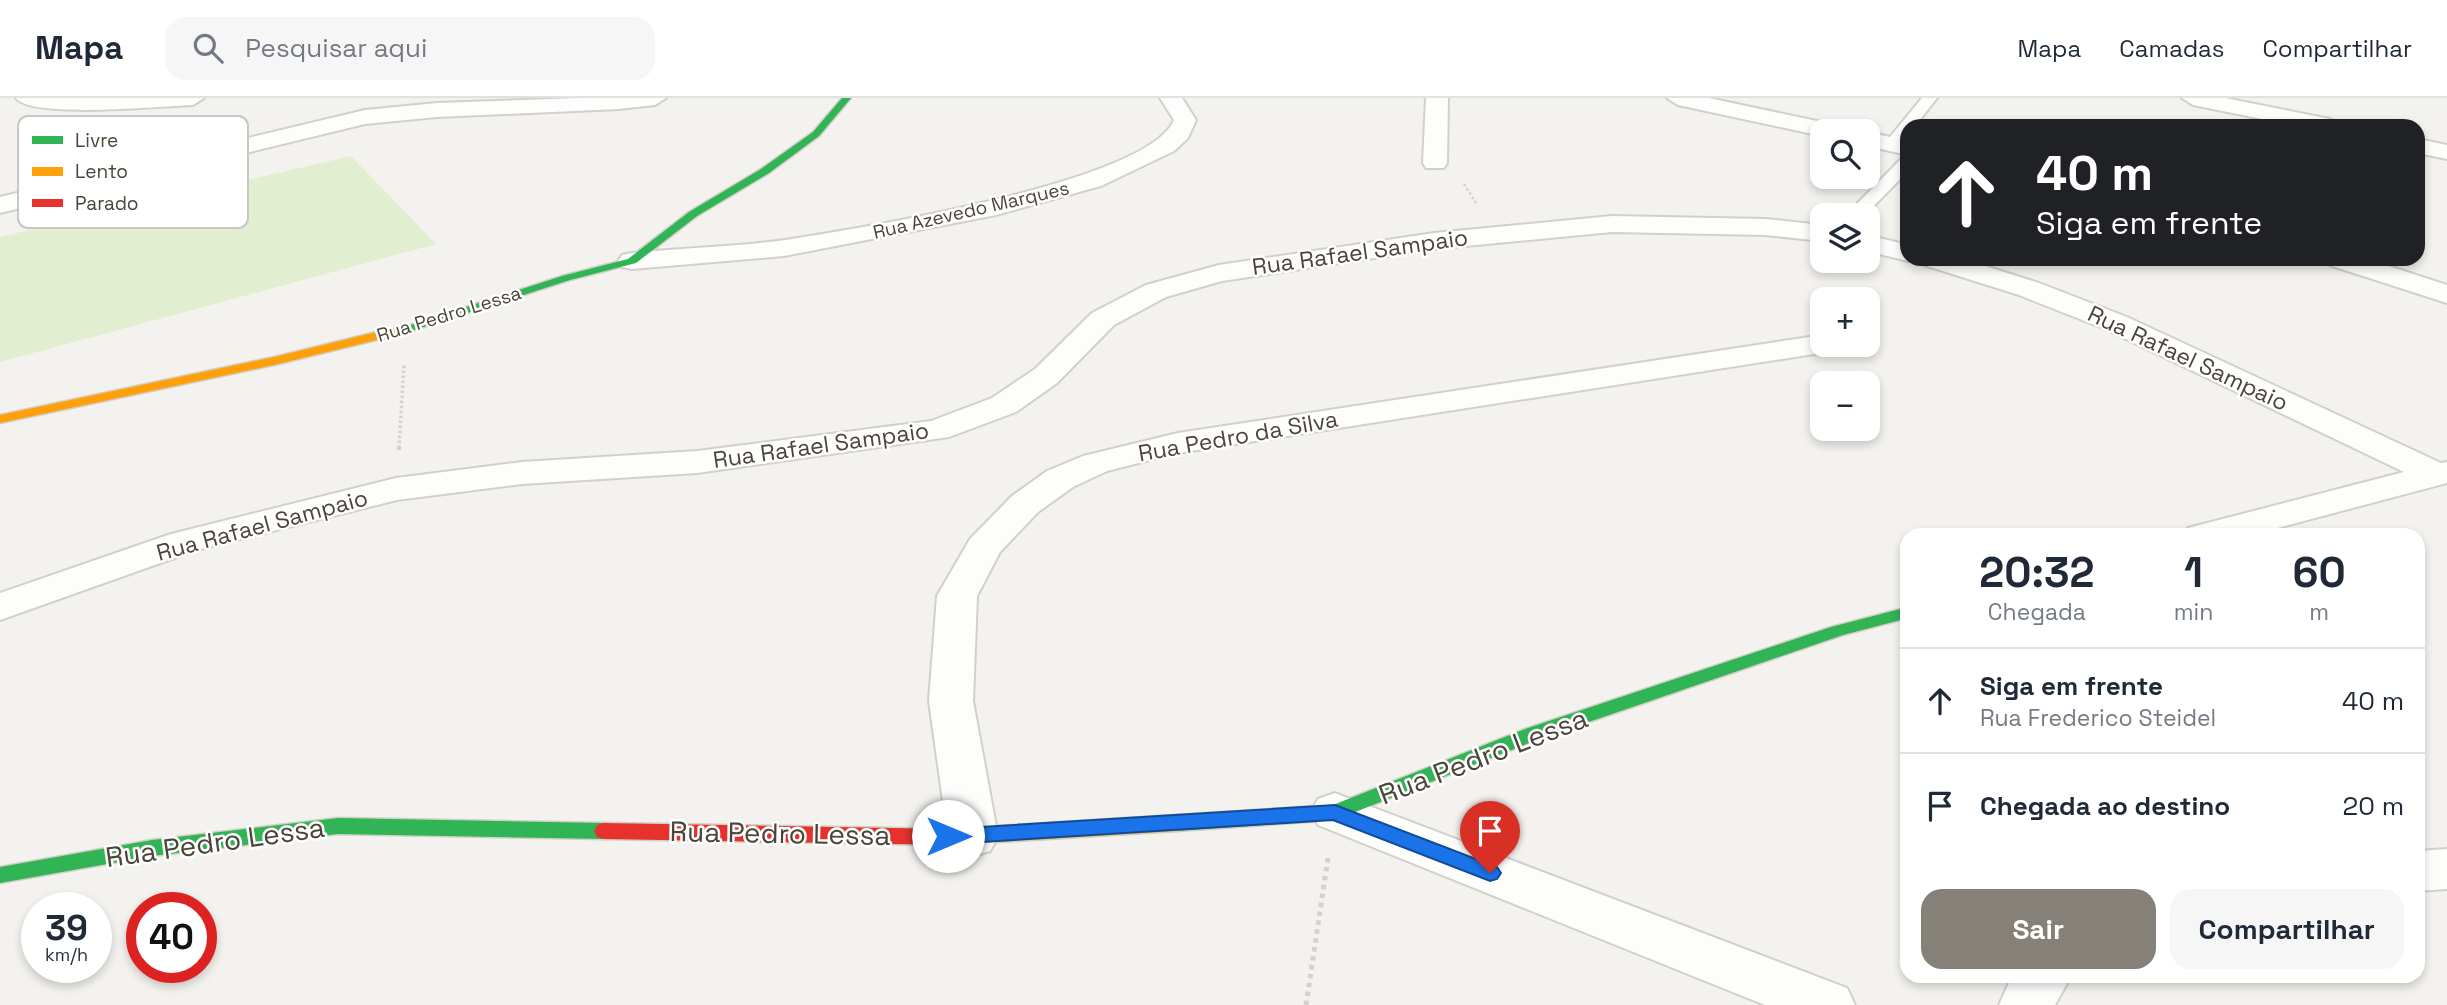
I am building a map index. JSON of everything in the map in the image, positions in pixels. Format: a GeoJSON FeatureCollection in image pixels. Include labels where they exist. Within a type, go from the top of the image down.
{"type":"FeatureCollection","features":[{"type":"Feature","properties":{"kind":"street"},"geometry":{"type":"LineString","coordinates":[[27,98],[68,104],[193,98]]}},
{"type":"Feature","properties":{"kind":"street"},"geometry":{"type":"LineString","coordinates":[[248,145],[365,117],[417,111],[615,103],[655,98]]}},
{"type":"Feature","properties":{"kind":"street","name":"Rua Pedro Lessa"},"geometry":{"type":"LineString","coordinates":[[0,419],[274,361],[406,329],[566,278],[632,261],[693,214],[743,186],[816,134],[847,98]]}},
{"type":"Feature","properties":{"kind":"street","name":"Rua Azevedo Marques"},"geometry":{"type":"LineString","coordinates":[[632,261],[854,237],[988,210],[1093,181],[1166,146],[1180,133],[1185,120],[1171,98]]}},
{"type":"Feature","properties":{"kind":"street"},"geometry":{"type":"LineString","coordinates":[[1435,163],[1437,98]]}},
{"type":"Feature","properties":{"kind":"street"},"geometry":{"type":"LineString","coordinates":[[1678,98],[1810,126]]}},
{"type":"Feature","properties":{"kind":"street"},"geometry":{"type":"LineString","coordinates":[[2193,98],[2296,119]]}},
{"type":"Feature","properties":{"kind":"street"},"geometry":{"type":"LineString","coordinates":[[1880,143],[1900,150]]}},
{"type":"Feature","properties":{"kind":"street"},"geometry":{"type":"LineString","coordinates":[[2425,147],[2447,152]]}},
{"type":"Feature","properties":{"kind":"street"},"geometry":{"type":"LineString","coordinates":[[0,205],[18,201]]}},
{"type":"Feature","properties":{"kind":"street","name":"Rua Azevedo Marques"},"geometry":{"type":"LineString","coordinates":[[693,214],[700,233],[752,250]]}},
{"type":"Feature","properties":{"kind":"street","name":"Rua Rafael Sampaio"},"geometry":{"type":"LineString","coordinates":[[0,607],[184,542],[396,489],[522,473],[697,462],[937,430],[1004,405],[1046,376],[1103,319],[1156,291],[1219,273],[1434,241],[1612,224],[1765,227],[1810,232]]}},
{"type":"Feature","properties":{"kind":"street"},"geometry":{"type":"LineString","coordinates":[[1880,246],[1900,251]]}},
{"type":"Feature","properties":{"kind":"street","name":"Rua Rafael Sampaio"},"geometry":{"type":"LineString","coordinates":[[1956,266],[2029,289],[2116,323],[2442,473]]}},
{"type":"Feature","properties":{"kind":"street"},"geometry":{"type":"LineString","coordinates":[[2361,266],[2447,294]]}},
{"type":"Feature","properties":{"kind":"street","name":"Rua Pedro da Silva"},"geometry":{"type":"LineString","coordinates":[[973,837],[951,701],[957,596],[984,547],[1026,504],[1060,479],[1095,463],[1178,443],[1810,346]]}},
{"type":"Feature","properties":{"kind":"street"},"geometry":{"type":"LineString","coordinates":[[2231,528],[2442,473]]}},
{"type":"Feature","properties":{"kind":"street","name":"Rua Pedro Lessa"},"geometry":{"type":"LineString","coordinates":[[0,875],[152,848],[338,826],[973,837],[1335,812],[1532,734],[1837,631],[1900,614]]}},
{"type":"Feature","properties":{"kind":"street"},"geometry":{"type":"LineString","coordinates":[[1335,812],[1827,1005]]}},
{"type":"Feature","properties":{"kind":"street"},"geometry":{"type":"LineString","coordinates":[[2425,871],[2447,869]]}},
{"type":"Feature","properties":{"kind":"street"},"geometry":{"type":"LineString","coordinates":[[2026,1005],[2038,983]]}},
{"type":"Feature","properties":{"kind":"lane"},"geometry":{"type":"LineString","coordinates":[[1919,119],[1930,98]]}},
{"type":"Feature","properties":{"kind":"lane"},"geometry":{"type":"LineString","coordinates":[[1864,203],[1900,154]]}},
{"type":"Feature","properties":{"kind":"path"},"geometry":{"type":"LineString","coordinates":[[396,489],[406,329]]}},
{"type":"Feature","properties":{"kind":"path"},"geometry":{"type":"LineString","coordinates":[[1306,1005],[1335,812]]}},
{"type":"Feature","properties":{"kind":"green space"},"geometry":{"type":"Polygon","coordinates":[[[351,156],[436,244],[0,362],[0,237],[39,228],[248,228],[248,180],[351,156]]]}},
{"type":"Feature","properties":{"kind":"traffic: fast"},"geometry":{"type":"LineString","coordinates":[[401,330],[566,278],[632,261],[693,214],[765,171],[816,134],[847,98]]}},
{"type":"Feature","properties":{"kind":"traffic: fast"},"geometry":{"type":"LineString","coordinates":[[1177,823],[1335,812],[1532,734],[1837,631],[1900,614]]}},
{"type":"Feature","properties":{"kind":"traffic: fast"},"geometry":{"type":"LineString","coordinates":[[0,875],[152,848],[338,826],[604,831]]}},
{"type":"Feature","properties":{"kind":"traffic: slow"},"geometry":{"type":"LineString","coordinates":[[0,419],[274,361],[401,330]]}},
{"type":"Feature","properties":{"kind":"traffic: slow"},"geometry":{"type":"LineString","coordinates":[[951,837],[1177,823]]}},
{"type":"Feature","properties":{"kind":"traffic: jam"},"geometry":{"type":"LineString","coordinates":[[604,831],[951,837]]}},
{"type":"Feature","properties":{"kind":"route"},"geometry":{"type":"LineString","coordinates":[[948,836],[973,837],[1335,812],[1490,873]]}}]}
